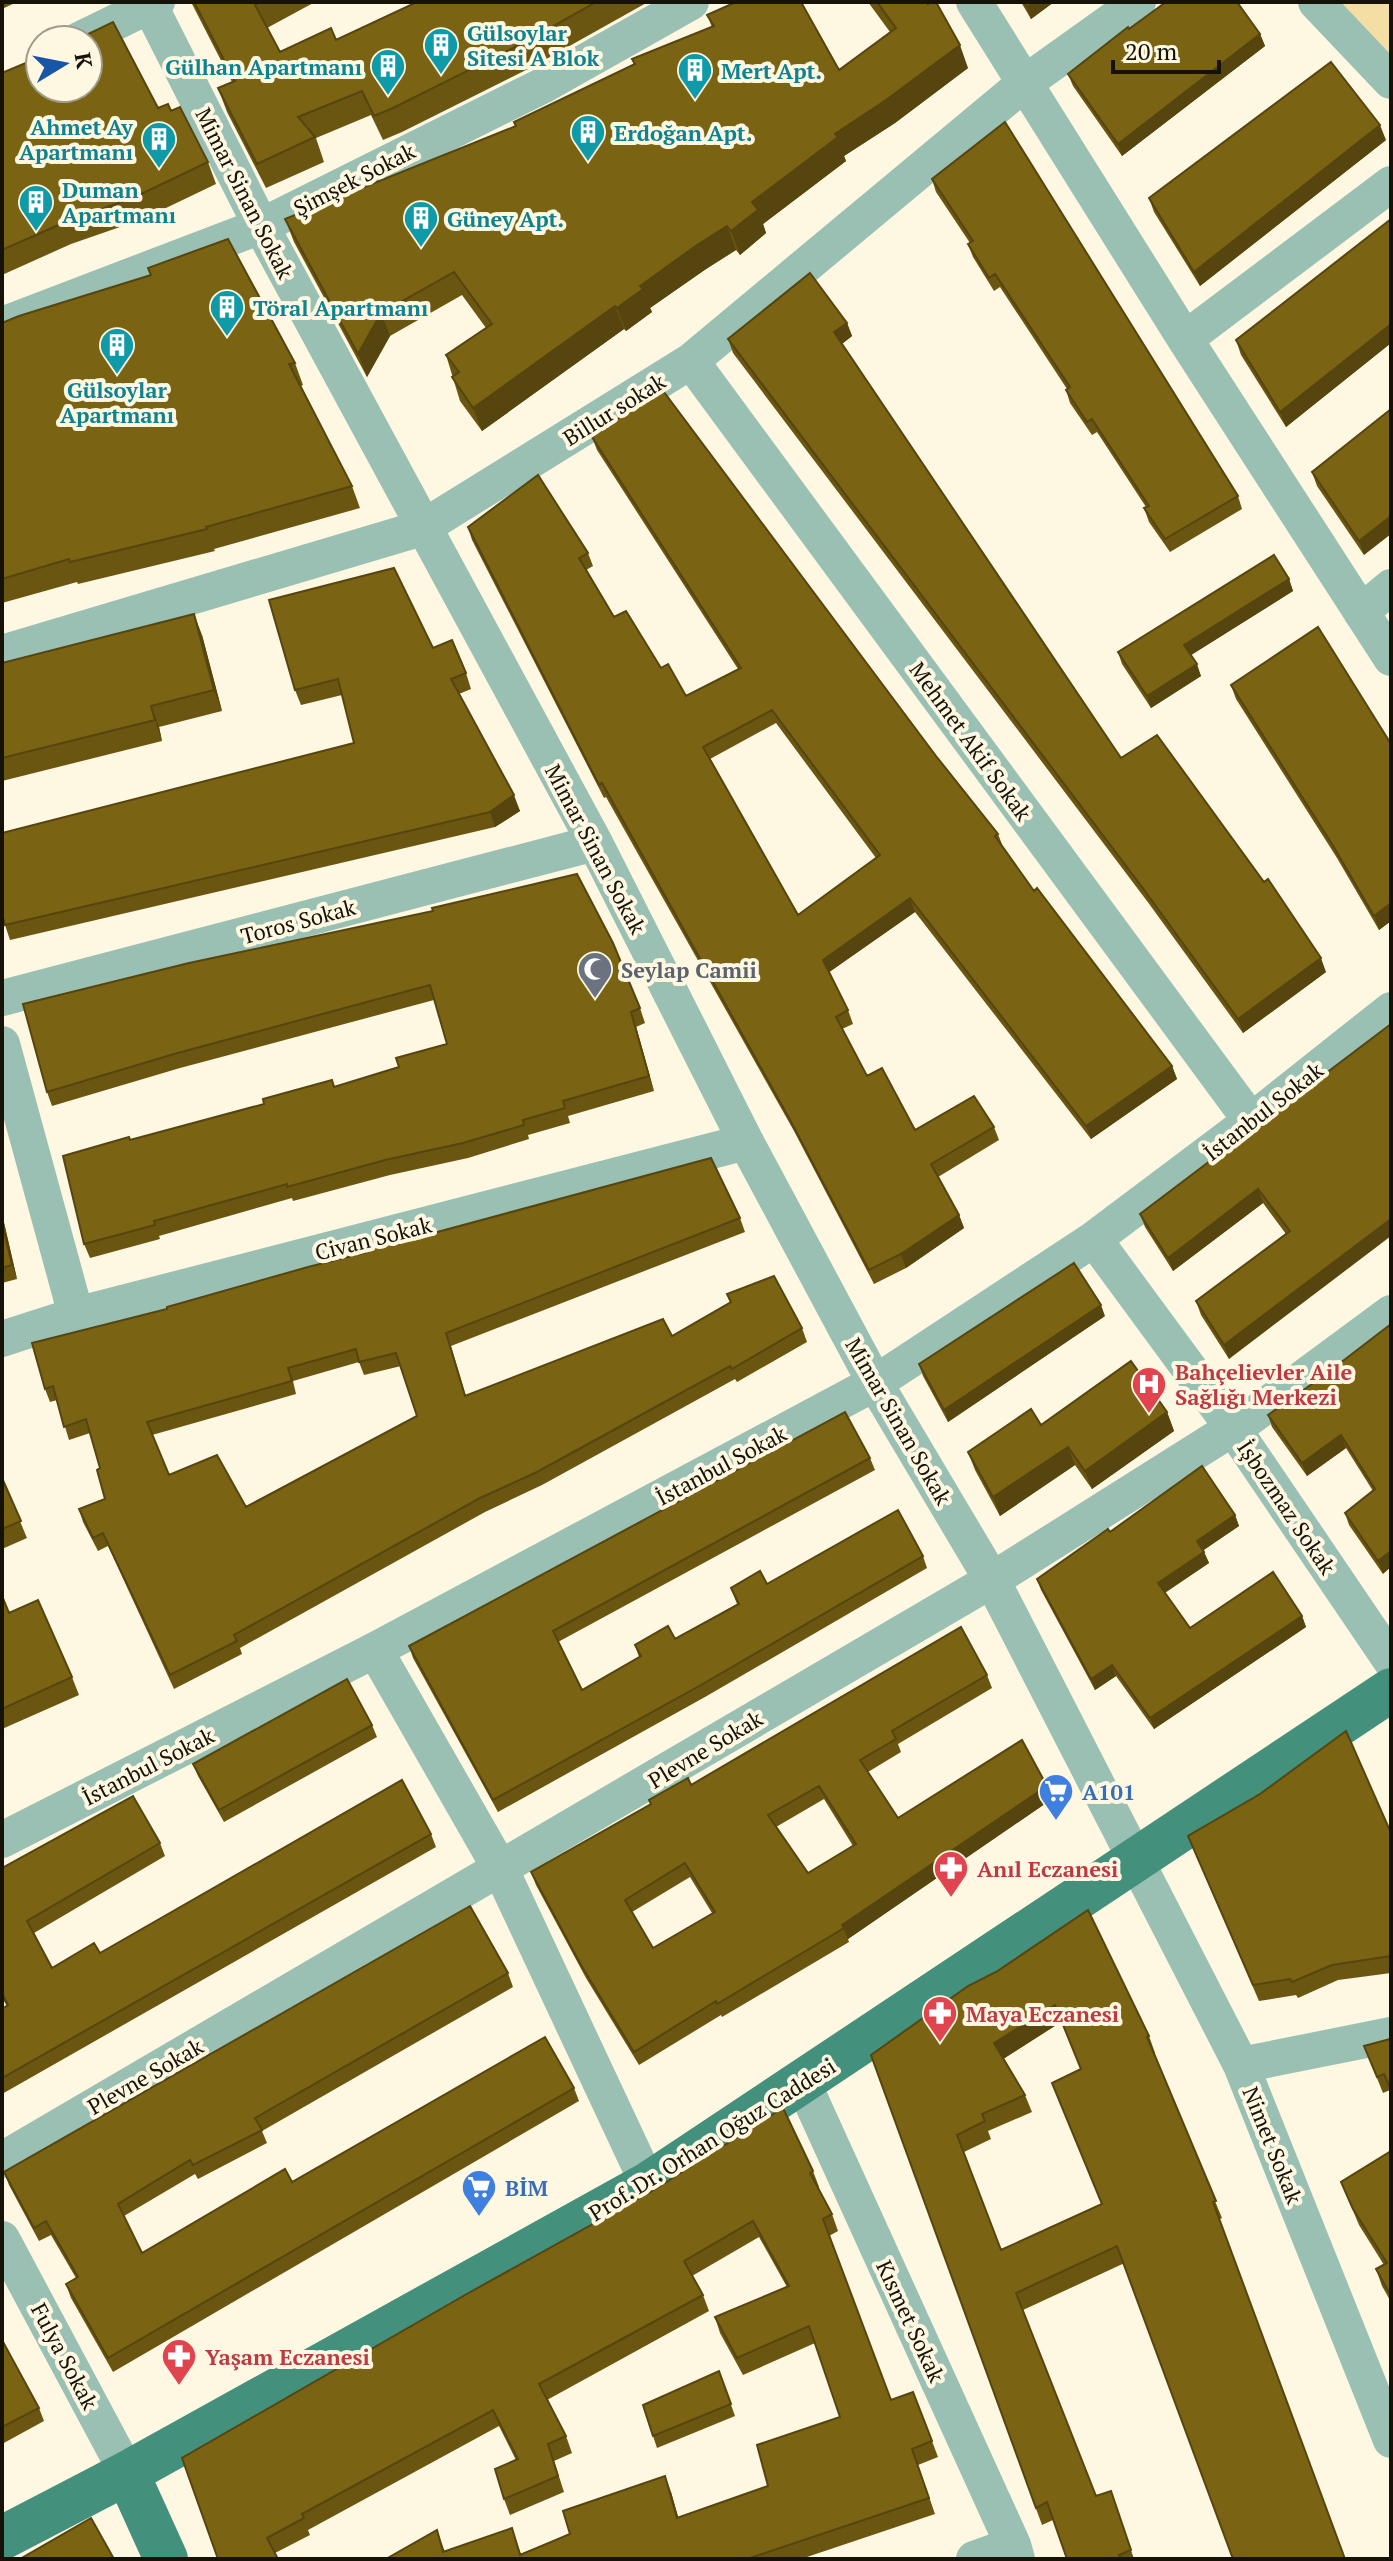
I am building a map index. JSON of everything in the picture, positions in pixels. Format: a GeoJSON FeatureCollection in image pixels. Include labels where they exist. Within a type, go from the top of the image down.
{"type":"FeatureCollection","features":[{"type":"Feature","properties":{"kind":"main road","name":"Prof. Dr. Orhan Oğuz Caddesi"},"geometry":{"type":"LineString","coordinates":[[2,2538],[127,2473],[648,2184],[1391,1690]]}},
{"type":"Feature","properties":{"kind":"main road"},"geometry":{"type":"LineString","coordinates":[[127,2473],[166,2559]]}},
{"type":"Feature","properties":{"kind":"street","name":"Şimşek Sokak"},"geometry":{"type":"LineString","coordinates":[[2,325],[261,226],[542,86],[691,2]]}},
{"type":"Feature","properties":{"kind":"street"},"geometry":{"type":"LineString","coordinates":[[974,2],[1185,339],[1391,658]]}},
{"type":"Feature","properties":{"kind":"street","name":"Billur sokak"},"geometry":{"type":"LineString","coordinates":[[2,653],[422,528],[691,361],[1026,82],[1138,2]]}},
{"type":"Feature","properties":{"kind":"street"},"geometry":{"type":"LineString","coordinates":[[1316,2],[1391,81]]}},
{"type":"Feature","properties":{"kind":"street","name":"Mimar Sinan Sokak"},"geometry":{"type":"LineString","coordinates":[[152,3],[261,226],[595,843],[746,1142],[875,1383],[992,1580],[1136,1859]]}},
{"type":"Feature","properties":{"kind":"street"},"geometry":{"type":"LineString","coordinates":[[104,27],[152,3]]}},
{"type":"Feature","properties":{"kind":"street"},"geometry":{"type":"LineString","coordinates":[[1185,339],[1391,184]]}},
{"type":"Feature","properties":{"kind":"street","name":"Mehmet Akif Sokak"},"geometry":{"type":"LineString","coordinates":[[691,361],[1251,1121]]}},
{"type":"Feature","properties":{"kind":"street"},"geometry":{"type":"LineString","coordinates":[[1361,612],[1391,587]]}},
{"type":"Feature","properties":{"kind":"street","name":"Toros Sokak"},"geometry":{"type":"LineString","coordinates":[[2,998],[595,843]]}},
{"type":"Feature","properties":{"kind":"street","name":"İstanbul Sokak"},"geometry":{"type":"LineString","coordinates":[[2,1840],[375,1650],[875,1383],[1094,1239],[1251,1121],[1391,1010]]}},
{"type":"Feature","properties":{"kind":"street"},"geometry":{"type":"LineString","coordinates":[[2,1044],[76,1315]]}},
{"type":"Feature","properties":{"kind":"street","name":"Civan Sokak"},"geometry":{"type":"LineString","coordinates":[[2,1339],[76,1315],[746,1142]]}},
{"type":"Feature","properties":{"kind":"street","name":"İşbozmaz Sokak"},"geometry":{"type":"LineString","coordinates":[[1094,1239],[1233,1428],[1391,1661]]}},
{"type":"Feature","properties":{"kind":"street","name":"Plevne Sokak"},"geometry":{"type":"LineString","coordinates":[[2,2160],[992,1580],[1233,1428],[1391,1313]]}},
{"type":"Feature","properties":{"kind":"street"},"geometry":{"type":"LineString","coordinates":[[375,1650],[501,1870],[648,2184]]}},
{"type":"Feature","properties":{"kind":"street","name":"Nimet Sokak"},"geometry":{"type":"LineString","coordinates":[[1136,1859],[1241,2065],[1391,2440]]}},
{"type":"Feature","properties":{"kind":"street"},"geometry":{"type":"LineString","coordinates":[[1241,2065],[1391,2035]]}},
{"type":"Feature","properties":{"kind":"street","name":"Kısmet Sokak"},"geometry":{"type":"LineString","coordinates":[[803,2083],[1015,2552]]}},
{"type":"Feature","properties":{"kind":"street","name":"Fulya Sokak"},"geometry":{"type":"LineString","coordinates":[[2,2239],[127,2473]]}},
{"type":"Feature","properties":{"kind":"street"},"geometry":{"type":"LineString","coordinates":[[974,2559],[1015,2552]]}},
{"type":"Feature","properties":{"kind":"shaded area"},"geometry":{"type":"Polygon","coordinates":[[[1326,2],[1391,2],[1391,72],[1326,2]]]}},
{"type":"Feature","properties":{"kind":"building"},"geometry":{"type":"Polygon","coordinates":[[[194,2],[261,2],[255,5],[280,52],[331,28],[336,40],[417,2],[596,2],[523,43],[374,116],[362,91],[298,117],[315,137],[257,164],[218,88],[235,81],[194,2]]]}},
{"type":"Feature","properties":{"kind":"building"},"geometry":{"type":"Polygon","coordinates":[[[736,2],[801,2],[839,70],[896,28],[877,2],[936,2],[960,45],[835,134],[838,137],[752,202],[758,210],[731,231],[727,226],[697,245],[640,286],[643,289],[617,308],[615,306],[473,408],[452,377],[459,372],[446,355],[492,324],[454,272],[381,313],[358,354],[285,219],[516,126],[514,122],[635,64],[632,59],[714,26],[707,15],[736,2]]]}},
{"type":"Feature","properties":{"kind":"building"},"geometry":{"type":"Polygon","coordinates":[[[1166,2],[1237,2],[1260,34],[1118,144],[1068,74],[1166,2]]]}},
{"type":"Feature","properties":{"kind":"building"},"geometry":{"type":"Polygon","coordinates":[[[113,22],[158,108],[168,104],[171,111],[180,107],[208,162],[135,197],[63,223],[2,250],[2,73],[24,64],[24,104],[104,104],[104,26],[113,22]]]}},
{"type":"Feature","properties":{"kind":"building"},"geometry":{"type":"Polygon","coordinates":[[[1331,62],[1380,125],[1194,272],[1149,198],[1331,62]]]}},
{"type":"Feature","properties":{"kind":"building"},"geometry":{"type":"Polygon","coordinates":[[[1005,122],[1238,496],[1165,539],[1144,508],[1149,506],[1092,419],[1087,422],[1066,390],[1070,387],[995,274],[989,278],[968,244],[973,241],[932,179],[1005,122]]]}},
{"type":"Feature","properties":{"kind":"building"},"geometry":{"type":"Polygon","coordinates":[[[1391,219],[1391,324],[1280,412],[1236,340],[1391,219]]]}},
{"type":"Feature","properties":{"kind":"building"},"geometry":{"type":"Polygon","coordinates":[[[228,239],[295,363],[289,364],[352,486],[207,529],[70,562],[69,559],[2,579],[2,323],[151,275],[148,268],[228,239]]]}},
{"type":"Feature","properties":{"kind":"building"},"geometry":{"type":"Polygon","coordinates":[[[810,273],[847,323],[834,332],[1121,758],[1157,735],[1264,882],[1268,879],[1321,958],[1238,1019],[1142,887],[728,339],[810,273]]]}},
{"type":"Feature","properties":{"kind":"building"},"geometry":{"type":"Polygon","coordinates":[[[661,388],[936,756],[998,834],[995,836],[1034,891],[1037,888],[1172,1066],[1086,1126],[910,898],[823,960],[848,1010],[836,1017],[867,1076],[882,1068],[915,1130],[974,1096],[994,1127],[931,1164],[959,1215],[901,1254],[869,1270],[789,1118],[602,783],[599,785],[468,527],[538,475],[588,553],[579,558],[614,617],[626,611],[661,668],[668,664],[686,696],[741,668],[592,437],[661,388]],[[772,710],[703,747],[798,915],[880,855],[772,710]]]}},
{"type":"Feature","properties":{"kind":"building"},"geometry":{"type":"Polygon","coordinates":[[[1391,409],[1391,516],[1359,541],[1312,472],[1391,409]]]}},
{"type":"Feature","properties":{"kind":"building"},"geometry":{"type":"Polygon","coordinates":[[[1274,555],[1289,579],[1184,645],[1197,664],[1147,696],[1118,652],[1274,555]]]}},
{"type":"Feature","properties":{"kind":"building"},"geometry":{"type":"Polygon","coordinates":[[[394,568],[433,648],[452,640],[466,673],[451,679],[514,795],[490,812],[5,925],[2,913],[2,833],[354,743],[338,679],[295,690],[269,600],[394,568]]]}},
{"type":"Feature","properties":{"kind":"building"},"geometry":{"type":"Polygon","coordinates":[[[194,614],[214,690],[151,706],[155,720],[2,758],[2,663],[194,614]]]}},
{"type":"Feature","properties":{"kind":"building"},"geometry":{"type":"Polygon","coordinates":[[[1318,627],[1391,744],[1391,903],[1374,916],[1231,685],[1318,627]]]}},
{"type":"Feature","properties":{"kind":"building"},"geometry":{"type":"Polygon","coordinates":[[[577,874],[613,943],[640,1008],[631,1012],[649,1076],[563,1101],[565,1108],[523,1120],[524,1125],[287,1187],[287,1184],[84,1244],[63,1156],[264,1104],[263,1099],[332,1080],[334,1087],[399,1067],[396,1058],[447,1044],[430,985],[174,1054],[47,1092],[23,1004],[189,963],[433,911],[432,908],[577,874]]]}},
{"type":"Feature","properties":{"kind":"building"},"geometry":{"type":"Polygon","coordinates":[[[1391,1024],[1391,1219],[1224,1345],[1196,1301],[1290,1231],[1258,1189],[1168,1258],[1140,1214],[1391,1024]]]}},
{"type":"Feature","properties":{"kind":"building"},"geometry":{"type":"Polygon","coordinates":[[[711,1158],[740,1218],[446,1333],[465,1396],[663,1319],[672,1336],[731,1302],[727,1294],[774,1276],[802,1328],[732,1369],[730,1366],[537,1472],[480,1498],[234,1635],[237,1641],[170,1675],[103,1533],[93,1538],[79,1509],[105,1499],[86,1419],[64,1427],[53,1386],[45,1389],[32,1343],[167,1309],[368,1252],[367,1247],[403,1238],[404,1241],[711,1158]],[[356,1349],[288,1368],[292,1381],[147,1422],[169,1475],[217,1455],[246,1507],[417,1416],[396,1353],[359,1362],[356,1349]]]}},
{"type":"Feature","properties":{"kind":"building"},"geometry":{"type":"Polygon","coordinates":[[[2,1222],[12,1265],[2,1268],[2,1222]]]}},
{"type":"Feature","properties":{"kind":"building"},"geometry":{"type":"Polygon","coordinates":[[[1074,1263],[1101,1305],[944,1410],[919,1364],[1074,1263]]]}},
{"type":"Feature","properties":{"kind":"building"},"geometry":{"type":"Polygon","coordinates":[[[1391,1324],[1391,1551],[1378,1561],[1345,1513],[1375,1489],[1341,1435],[1302,1463],[1268,1415],[1391,1324]]]}},
{"type":"Feature","properties":{"kind":"building"},"geometry":{"type":"Polygon","coordinates":[[[1131,1361],[1167,1412],[1085,1471],[1068,1447],[993,1497],[968,1452],[1031,1409],[1041,1425],[1131,1361]]]}},
{"type":"Feature","properties":{"kind":"building"},"geometry":{"type":"Polygon","coordinates":[[[845,1412],[870,1458],[553,1631],[582,1690],[641,1656],[635,1645],[668,1626],[675,1639],[739,1604],[731,1588],[760,1571],[767,1584],[898,1510],[923,1556],[701,1685],[493,1800],[409,1646],[845,1412]]]}},
{"type":"Feature","properties":{"kind":"building"},"geometry":{"type":"Polygon","coordinates":[[[1202,1466],[1235,1515],[1197,1541],[1204,1552],[1158,1583],[1190,1628],[1273,1572],[1302,1616],[1150,1718],[1112,1665],[1091,1679],[1037,1579],[1108,1529],[1110,1532],[1202,1466]]]}},
{"type":"Feature","properties":{"kind":"building"},"geometry":{"type":"Polygon","coordinates":[[[2,1478],[21,1521],[2,1529],[2,1478]]]}},
{"type":"Feature","properties":{"kind":"building"},"geometry":{"type":"Polygon","coordinates":[[[2,1596],[9,1613],[38,1600],[72,1677],[2,1709],[2,1596]]]}},
{"type":"Feature","properties":{"kind":"building"},"geometry":{"type":"Polygon","coordinates":[[[961,1627],[987,1675],[892,1731],[896,1739],[860,1760],[898,1818],[1022,1740],[1047,1786],[842,1925],[844,1928],[634,2052],[581,1965],[531,1872],[651,1804],[649,1800],[688,1778],[691,1785],[961,1627]],[[819,1786],[768,1815],[808,1873],[856,1844],[819,1786]],[[685,1863],[625,1900],[653,1948],[715,1912],[685,1863]]]}},
{"type":"Feature","properties":{"kind":"building"},"geometry":{"type":"Polygon","coordinates":[[[347,1679],[372,1725],[219,1810],[193,1764],[347,1679]]]}},
{"type":"Feature","properties":{"kind":"building"},"geometry":{"type":"Polygon","coordinates":[[[1346,1731],[1391,1833],[1391,1956],[1332,1965],[1292,1982],[1290,1979],[1253,1985],[1188,1836],[1260,1794],[1346,1731]]]}},
{"type":"Feature","properties":{"kind":"building"},"geometry":{"type":"Polygon","coordinates":[[[402,1780],[431,1834],[2,2078],[2,2009],[8,2005],[2,1993],[2,1868],[133,1796],[160,1843],[27,1921],[52,1968],[94,1943],[100,1953],[402,1780]]]}},
{"type":"Feature","properties":{"kind":"building"},"geometry":{"type":"Polygon","coordinates":[[[470,1906],[508,1973],[255,2118],[262,2130],[193,2165],[190,2160],[118,2204],[142,2253],[285,2169],[292,2182],[545,2037],[574,2088],[108,2358],[66,2284],[78,2277],[46,2221],[34,2228],[4,2172],[470,1906]]]}},
{"type":"Feature","properties":{"kind":"building"},"geometry":{"type":"Polygon","coordinates":[[[1088,1910],[1149,2036],[1216,2201],[1213,2202],[1345,2559],[1233,2559],[1117,2246],[1016,2293],[1096,2496],[1111,2491],[1131,2550],[1119,2555],[1121,2559],[1067,2559],[1047,2502],[1036,2508],[871,2055],[968,1986],[996,1972],[1088,1910]],[[1055,2005],[994,2043],[1025,2095],[982,2114],[985,2121],[957,2135],[1001,2250],[1102,2204],[1052,2083],[1081,2069],[1055,2005]]]}},
{"type":"Feature","properties":{"kind":"building"},"geometry":{"type":"Polygon","coordinates":[[[1391,2039],[1391,2090],[1384,2074],[1377,2077],[1364,2046],[1391,2039]]]}},
{"type":"Feature","properties":{"kind":"building"},"geometry":{"type":"Polygon","coordinates":[[[783,2108],[813,2171],[810,2173],[832,2214],[823,2219],[891,2400],[913,2392],[932,2441],[912,2449],[929,2498],[747,2559],[386,2559],[437,2530],[443,2552],[512,2528],[520,2555],[570,2534],[563,2511],[665,2476],[677,2518],[768,2486],[757,2445],[840,2417],[809,2326],[737,2358],[715,2317],[789,2286],[753,2221],[684,2261],[703,2295],[539,2384],[566,2436],[548,2444],[558,2476],[504,2499],[495,2469],[518,2459],[493,2410],[302,2514],[304,2518],[267,2538],[278,2559],[218,2559],[182,2458],[654,2190],[783,2108]]]}},
{"type":"Feature","properties":{"kind":"building"},"geometry":{"type":"Polygon","coordinates":[[[1391,2151],[1391,2296],[1376,2269],[1387,2263],[1353,2209],[1341,2182],[1391,2151]]]}},
{"type":"Feature","properties":{"kind":"building"},"geometry":{"type":"Polygon","coordinates":[[[2,2340],[39,2408],[2,2427],[2,2340]]]}},
{"type":"Feature","properties":{"kind":"building"},"geometry":{"type":"Polygon","coordinates":[[[719,2371],[731,2404],[653,2436],[643,2405],[719,2371]]]}},
{"type":"Feature","properties":{"kind":"building"},"geometry":{"type":"Polygon","coordinates":[[[91,2518],[114,2559],[20,2559],[91,2518]]]}},
{"type":"Feature","properties":{"kind":"place","name":"Gülsoylar Sitesi A Blok"},"geometry":{"type":"Point","coordinates":[441,76]}},
{"type":"Feature","properties":{"kind":"place","name":"Gülhan Apartmanı"},"geometry":{"type":"Point","coordinates":[388,97]}},
{"type":"Feature","properties":{"kind":"place","name":"Mert Apt."},"geometry":{"type":"Point","coordinates":[695,101]}},
{"type":"Feature","properties":{"kind":"place","name":"Erdoğan Apt."},"geometry":{"type":"Point","coordinates":[588,163]}},
{"type":"Feature","properties":{"kind":"place","name":"Ahmet Ay Apartmanı"},"geometry":{"type":"Point","coordinates":[159,170]}},
{"type":"Feature","properties":{"kind":"place","name":"Duman Apartmanı"},"geometry":{"type":"Point","coordinates":[36,233]}},
{"type":"Feature","properties":{"kind":"place","name":"Güney Apt."},"geometry":{"type":"Point","coordinates":[421,249]}},
{"type":"Feature","properties":{"kind":"place","name":"Töral Apartmanı"},"geometry":{"type":"Point","coordinates":[227,338]}},
{"type":"Feature","properties":{"kind":"place","name":"Gülsoylar Apartmanı"},"geometry":{"type":"Point","coordinates":[117,376]}},
{"type":"Feature","properties":{"kind":"place","name":"Seylap Camii"},"geometry":{"type":"Point","coordinates":[595,1000]}},
{"type":"Feature","properties":{"kind":"place","name":"Bahçelievler Aile Sağlığı Merkezi"},"geometry":{"type":"Point","coordinates":[1149,1415]}},
{"type":"Feature","properties":{"kind":"place","name":"A101"},"geometry":{"type":"Point","coordinates":[1056,1822]}},
{"type":"Feature","properties":{"kind":"place","name":"Anıl Eczanesi"},"geometry":{"type":"Point","coordinates":[951,1899]}},
{"type":"Feature","properties":{"kind":"place","name":"Maya Eczanesi"},"geometry":{"type":"Point","coordinates":[940,2044]}},
{"type":"Feature","properties":{"kind":"place","name":"BİM"},"geometry":{"type":"Point","coordinates":[479,2218]}},
{"type":"Feature","properties":{"kind":"place","name":"Yaşam Eczanesi"},"geometry":{"type":"Point","coordinates":[179,2387]}}]}
